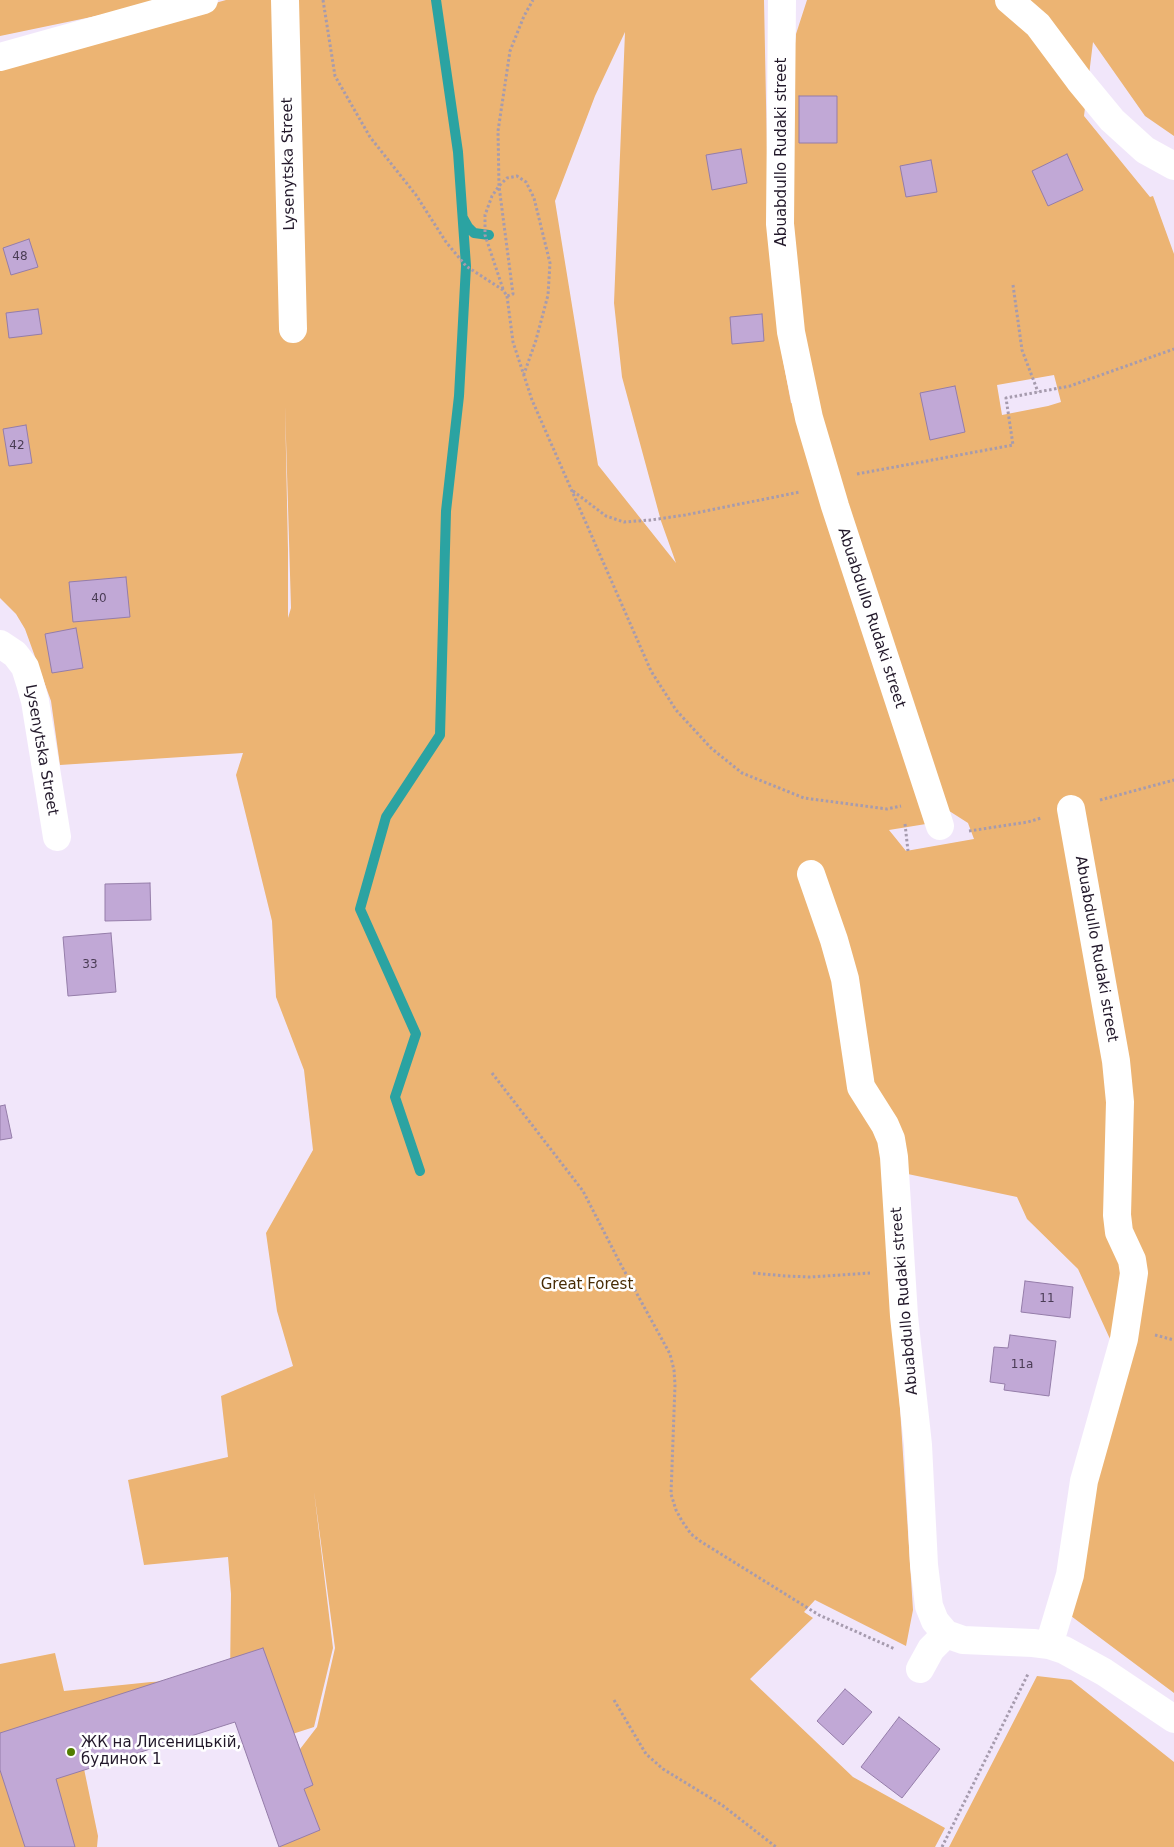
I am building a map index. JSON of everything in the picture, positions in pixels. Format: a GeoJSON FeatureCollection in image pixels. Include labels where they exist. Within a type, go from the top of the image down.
{"type":"FeatureCollection","features":[{"type":"Feature","properties":{"kind":"street"},"geometry":{"type":"LineString","coordinates":[[0,57],[204,0]]}},
{"type":"Feature","properties":{"kind":"street","name":"Lysenytska Street"},"geometry":{"type":"LineString","coordinates":[[285,0],[293,329]]}},
{"type":"Feature","properties":{"kind":"street","name":"Abuabdullo Rudaki street"},"geometry":{"type":"LineString","coordinates":[[782,0],[780,224],[791,332],[809,418],[828,482],[940,826]]}},
{"type":"Feature","properties":{"kind":"street"},"geometry":{"type":"LineString","coordinates":[[1010,0],[1038,25],[1112,120],[1145,150],[1174,166]]}},
{"type":"Feature","properties":{"kind":"street","name":"Lysenytska Street"},"geometry":{"type":"LineString","coordinates":[[0,644],[15,654],[25,667],[30,683],[35,701],[56,837]]}},
{"type":"Feature","properties":{"kind":"street","name":"Abuabdullo Rudaki street"},"geometry":{"type":"LineString","coordinates":[[1046,1644],[1070,1575],[1084,1481],[1124,1339],[1134,1273],[1132,1260],[1119,1232],[1117,1215],[1120,1102],[1116,1061],[1071,809]]}},
{"type":"Feature","properties":{"kind":"street","name":"Abuabdullo Rudaki street"},"geometry":{"type":"LineString","coordinates":[[811,874],[834,940],[845,980],[861,1087],[885,1125],[891,1139],[894,1157],[904,1316],[918,1445],[924,1565],[929,1606],[935,1621],[946,1634]]}},
{"type":"Feature","properties":{"kind":"street"},"geometry":{"type":"LineString","coordinates":[[920,1669],[931,1649],[946,1634],[962,1640],[1046,1644],[1064,1650],[1104,1672],[1174,1720]]}},
{"type":"Feature","properties":{"kind":"path"},"geometry":{"type":"LineString","coordinates":[[323,0],[335,76],[370,136],[416,195],[446,242],[466,266],[503,290]]}},
{"type":"Feature","properties":{"kind":"path"},"geometry":{"type":"LineString","coordinates":[[507,296],[513,294],[499,186],[498,131],[510,51],[524,16],[533,0]]}},
{"type":"Feature","properties":{"kind":"path"},"geometry":{"type":"LineString","coordinates":[[524,375],[548,295],[550,263],[534,198],[526,182],[517,176],[507,178],[499,186],[492,196],[485,215],[485,236],[503,290],[507,296],[513,342],[532,400],[652,671],[676,710],[711,748],[742,773],[804,798],[888,809],[909,804],[926,786]]}},
{"type":"Feature","properties":{"kind":"path"},"geometry":{"type":"LineString","coordinates":[[1014,285],[1022,350],[1038,392]]}},
{"type":"Feature","properties":{"kind":"path"},"geometry":{"type":"LineString","coordinates":[[573,491],[606,516],[624,522],[651,520],[684,515],[828,482],[1013,445],[1006,398],[1070,386],[1174,349]]}},
{"type":"Feature","properties":{"kind":"path"},"geometry":{"type":"LineString","coordinates":[[940,826],[956,833],[1028,822],[1105,798],[1174,780]]}},
{"type":"Feature","properties":{"kind":"path"},"geometry":{"type":"LineString","coordinates":[[492,1073],[584,1191],[620,1263],[670,1354],[675,1385],[671,1494],[676,1510],[691,1534],[819,1615],[900,1651]]}},
{"type":"Feature","properties":{"kind":"path"},"geometry":{"type":"LineString","coordinates":[[753,1273],[810,1277],[901,1271]]}},
{"type":"Feature","properties":{"kind":"path"},"geometry":{"type":"LineString","coordinates":[[942,1847],[1046,1644]]}},
{"type":"Feature","properties":{"kind":"path"},"geometry":{"type":"LineString","coordinates":[[614,1700],[646,1754],[663,1769],[722,1805],[776,1847]]}},
{"type":"Feature","properties":{"kind":"green space"},"geometry":{"type":"Polygon","coordinates":[[[0,0],[173,0],[0,36],[0,0]]]}},
{"type":"Feature","properties":{"kind":"green space","name":"Great Forest"},"geometry":{"type":"Polygon","coordinates":[[[226,0],[764,0],[768,203],[781,349],[791,403],[813,403],[801,333],[789,174],[790,93],[796,34],[807,0],[1174,0],[1174,136],[1145,116],[1093,42],[1084,116],[1150,197],[1153,196],[1174,254],[1174,1693],[1067,1613],[1110,1339],[1078,1269],[1027,1219],[1017,1197],[903,1173],[883,1143],[913,1610],[906,1646],[815,1600],[804,1612],[813,1618],[750,1679],[853,1777],[945,1828],[935,1847],[280,1847],[287,1766],[317,1727],[335,1648],[314,1491],[333,1648],[314,1727],[274,1740],[265,1692],[83,1764],[98,1836],[97,1847],[0,1847],[0,1664],[55,1653],[64,1691],[151,1682],[230,1678],[231,1594],[228,1557],[144,1565],[128,1480],[228,1457],[221,1396],[293,1366],[277,1311],[266,1233],[313,1150],[304,1070],[276,997],[272,921],[236,775],[243,753],[60,765],[51,701],[25,629],[16,614],[0,598],[0,68],[7,61],[226,0]],[[625,32],[595,96],[555,201],[598,465],[676,563],[661,521],[622,377],[614,303],[625,32]],[[1054,375],[997,385],[1002,415],[1061,402],[1054,375]],[[285,405],[288,618],[291,608],[285,405]],[[943,807],[926,824],[889,830],[906,851],[974,839],[968,823],[943,807]]]}},
{"type":"Feature","properties":{"kind":"green space"},"geometry":{"type":"Polygon","coordinates":[[[1037,1676],[1071,1680],[1174,1762],[1174,1847],[949,1847],[1037,1676]]]}},
{"type":"Feature","properties":{"kind":"building"},"geometry":{"type":"Polygon","coordinates":[[[799,96],[837,96],[837,143],[799,143],[799,96]]]}},
{"type":"Feature","properties":{"kind":"building"},"geometry":{"type":"Polygon","coordinates":[[[741,149],[747,183],[712,190],[706,155],[741,149]]]}},
{"type":"Feature","properties":{"kind":"building"},"geometry":{"type":"Polygon","coordinates":[[[1067,154],[1083,190],[1048,206],[1032,171],[1067,154]]]}},
{"type":"Feature","properties":{"kind":"building"},"geometry":{"type":"Polygon","coordinates":[[[931,160],[937,192],[906,197],[900,166],[931,160]]]}},
{"type":"Feature","properties":{"kind":"building"},"geometry":{"type":"Polygon","coordinates":[[[29,239],[38,267],[11,275],[3,248],[29,239]]]}},
{"type":"Feature","properties":{"kind":"building"},"geometry":{"type":"Polygon","coordinates":[[[38,309],[42,334],[9,338],[6,313],[38,309]]]}},
{"type":"Feature","properties":{"kind":"building"},"geometry":{"type":"Polygon","coordinates":[[[762,314],[764,341],[732,344],[730,317],[762,314]]]}},
{"type":"Feature","properties":{"kind":"building"},"geometry":{"type":"Polygon","coordinates":[[[955,386],[965,432],[930,440],[920,393],[955,386]]]}},
{"type":"Feature","properties":{"kind":"building"},"geometry":{"type":"Polygon","coordinates":[[[26,425],[32,463],[9,466],[3,429],[26,425]]]}},
{"type":"Feature","properties":{"kind":"building"},"geometry":{"type":"Polygon","coordinates":[[[126,577],[130,617],[73,622],[69,582],[126,577]]]}},
{"type":"Feature","properties":{"kind":"building"},"geometry":{"type":"Polygon","coordinates":[[[76,628],[83,668],[52,673],[45,634],[76,628]]]}},
{"type":"Feature","properties":{"kind":"building"},"geometry":{"type":"Polygon","coordinates":[[[150,883],[151,920],[105,921],[105,884],[150,883]]]}},
{"type":"Feature","properties":{"kind":"building"},"geometry":{"type":"Polygon","coordinates":[[[111,933],[116,992],[68,996],[63,937],[111,933]]]}},
{"type":"Feature","properties":{"kind":"building"},"geometry":{"type":"Polygon","coordinates":[[[5,1105],[12,1138],[0,1140],[0,1106],[5,1105]]]}},
{"type":"Feature","properties":{"kind":"building"},"geometry":{"type":"Polygon","coordinates":[[[1025,1281],[1073,1287],[1070,1318],[1021,1312],[1025,1281]]]}},
{"type":"Feature","properties":{"kind":"building"},"geometry":{"type":"Polygon","coordinates":[[[1010,1335],[1056,1341],[1049,1396],[1004,1390],[1005,1384],[990,1382],[994,1347],[1008,1348],[1010,1335]]]}},
{"type":"Feature","properties":{"kind":"building","name":"ЖК на Лисеницькій, будинок 1"},"geometry":{"type":"Polygon","coordinates":[[[263,1648],[313,1785],[304,1789],[320,1830],[279,1847],[235,1722],[56,1779],[75,1847],[25,1847],[0,1770],[0,1733],[263,1648]]]}},
{"type":"Feature","properties":{"kind":"building"},"geometry":{"type":"Polygon","coordinates":[[[845,1689],[872,1712],[843,1745],[817,1721],[845,1689]]]}},
{"type":"Feature","properties":{"kind":"building"},"geometry":{"type":"Polygon","coordinates":[[[899,1717],[940,1749],[902,1798],[861,1767],[899,1717]]]}},
{"type":"Feature","properties":{"kind":"waterway"},"geometry":{"type":"LineString","coordinates":[[420,1171],[395,1097],[416,1034],[360,909],[386,817],[440,735],[446,511],[459,396],[466,266],[458,152],[436,0]]}},
{"type":"Feature","properties":{"kind":"waterway"},"geometry":{"type":"LineString","coordinates":[[463,218],[474,233],[489,235]]}},
{"type":"Feature","properties":{"kind":"place","name":"ЖК на Лисеницькій, будинок 1"},"geometry":{"type":"Point","coordinates":[71,1752]}}]}
